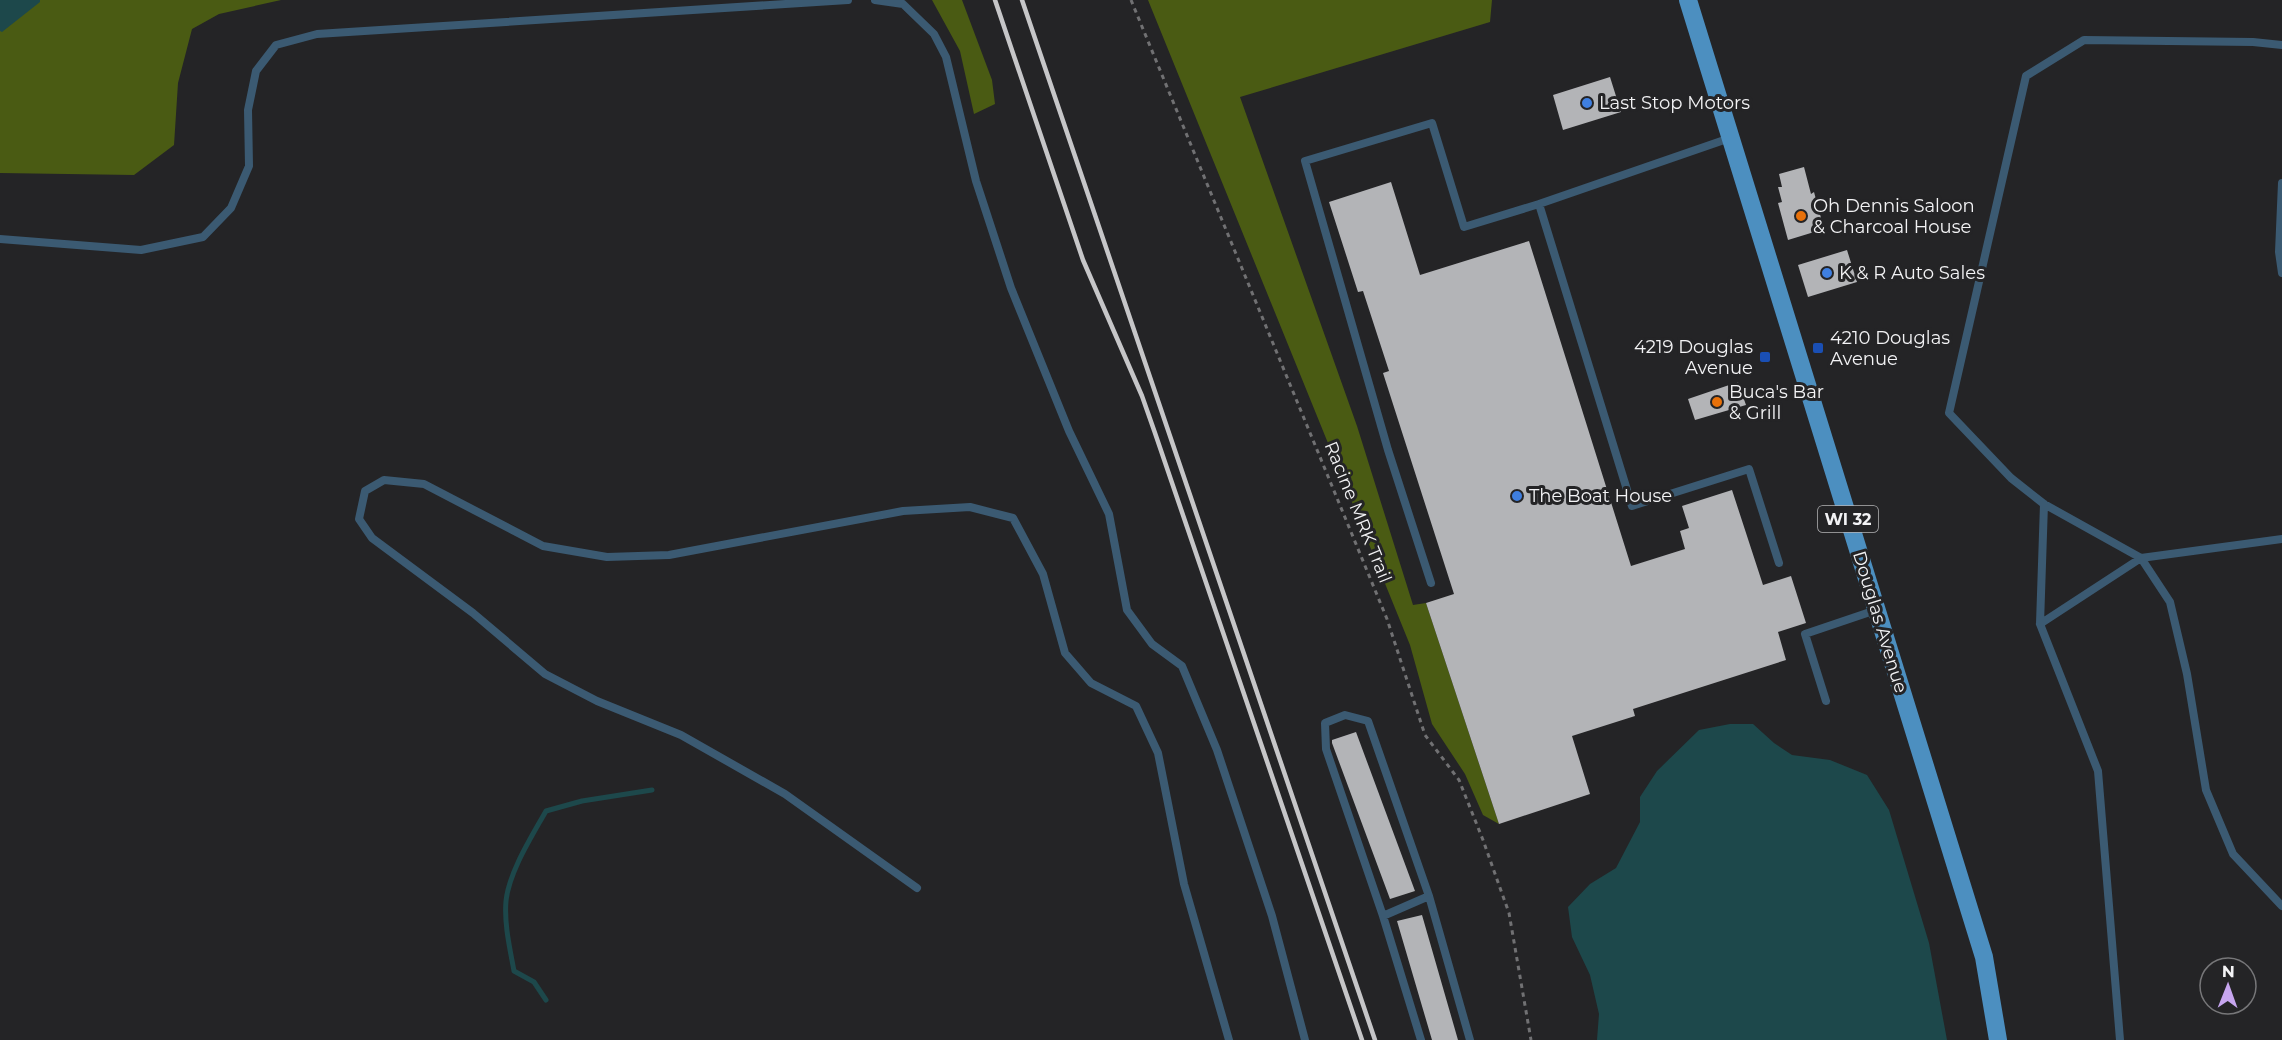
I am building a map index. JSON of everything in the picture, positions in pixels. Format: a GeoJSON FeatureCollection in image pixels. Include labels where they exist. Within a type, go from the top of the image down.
{"type":"FeatureCollection","features":[{"type":"Feature","properties":{"kind":"main road","name":"Douglas Avenue"},"geometry":{"type":"LineString","coordinates":[[1688,0],[1984,957],[1998,1040]]}},
{"type":"Feature","properties":{"kind":"lane"},"geometry":{"type":"LineString","coordinates":[[0,239],[141,250],[203,237],[231,208],[249,166],[248,111],[256,71],[276,45],[318,34],[848,0]]}},
{"type":"Feature","properties":{"kind":"lane"},"geometry":{"type":"LineString","coordinates":[[874,0],[903,4],[934,34],[946,57],[976,181],[1011,288],[1069,431],[1109,514],[1127,610],[1152,644],[1182,666],[1204,718],[1217,750],[1272,916],[1305,1040]]}},
{"type":"Feature","properties":{"kind":"lane"},"geometry":{"type":"LineString","coordinates":[[2282,45],[2253,42],[2084,40],[2026,76],[1949,413],[2010,478],[2044,504],[2141,558],[2170,602],[2187,674],[2206,790],[2234,854],[2282,906]]}},
{"type":"Feature","properties":{"kind":"lane"},"geometry":{"type":"LineString","coordinates":[[1431,583],[1388,450],[1305,161],[1432,123],[1464,227],[1539,204],[1730,138]]}},
{"type":"Feature","properties":{"kind":"lane"},"geometry":{"type":"LineString","coordinates":[[2282,183],[2279,252],[2282,273]]}},
{"type":"Feature","properties":{"kind":"lane"},"geometry":{"type":"LineString","coordinates":[[1539,204],[1632,506],[1749,469],[1779,563]]}},
{"type":"Feature","properties":{"kind":"lane"},"geometry":{"type":"LineString","coordinates":[[917,888],[785,794],[681,735],[597,701],[545,674],[473,613],[372,538],[359,519],[365,491],[384,480],[424,484],[543,546],[608,557],[669,555],[903,511],[970,507],[1013,518],[1043,574],[1065,653],[1091,683],[1136,706],[1158,753],[1184,884],[1229,1040]]}},
{"type":"Feature","properties":{"kind":"lane"},"geometry":{"type":"LineString","coordinates":[[2044,504],[2040,624],[2098,771],[2120,1040]]}},
{"type":"Feature","properties":{"kind":"lane"},"geometry":{"type":"LineString","coordinates":[[2040,624],[2141,558],[2282,539]]}},
{"type":"Feature","properties":{"kind":"lane"},"geometry":{"type":"LineString","coordinates":[[1826,701],[1805,634],[1876,610]]}},
{"type":"Feature","properties":{"kind":"lane"},"geometry":{"type":"LineString","coordinates":[[1421,1040],[1383,916],[1326,749],[1326,723],[1345,715],[1368,721],[1429,896],[1470,1040]]}},
{"type":"Feature","properties":{"kind":"lane"},"geometry":{"type":"LineString","coordinates":[[1383,916],[1429,896]]}},
{"type":"Feature","properties":{"kind":"path","name":"Racine MRK Trail"},"geometry":{"type":"LineString","coordinates":[[1131,0],[1387,619],[1425,735],[1459,780],[1483,840],[1509,913],[1531,1040]]}},
{"type":"Feature","properties":{"kind":"green space"},"geometry":{"type":"Polygon","coordinates":[[[0,0],[281,0],[219,14],[192,29],[178,83],[174,145],[134,175],[0,173],[0,0]]]}},
{"type":"Feature","properties":{"kind":"green space"},"geometry":{"type":"Polygon","coordinates":[[[932,0],[962,0],[992,80],[995,104],[974,114],[960,51],[932,0]]]}},
{"type":"Feature","properties":{"kind":"green space"},"geometry":{"type":"Polygon","coordinates":[[[1148,0],[1492,0],[1490,22],[1240,97],[1357,426],[1413,605],[1426,603],[1499,824],[1483,815],[1465,774],[1432,724],[1410,645],[1148,0]]]}},
{"type":"Feature","properties":{"kind":"water"},"geometry":{"type":"Polygon","coordinates":[[[0,0],[40,0],[40,2],[2,32],[0,31],[0,0]]]}},
{"type":"Feature","properties":{"kind":"water"},"geometry":{"type":"Polygon","coordinates":[[[1730,724],[1753,724],[1774,743],[1792,755],[1830,760],[1867,775],[1889,810],[1929,943],[1947,1040],[1597,1040],[1599,1014],[1590,975],[1572,937],[1568,907],[1590,884],[1616,868],[1640,822],[1640,797],[1657,771],[1699,730],[1730,724]]]}},
{"type":"Feature","properties":{"kind":"building","name":"Last Stop Motors"},"geometry":{"type":"Polygon","coordinates":[[[1610,77],[1621,112],[1563,130],[1553,95],[1610,77]]]}},
{"type":"Feature","properties":{"kind":"building","name":"Oh Dennis Saloon & Charcoal House"},"geometry":{"type":"Polygon","coordinates":[[[1804,167],[1811,194],[1814,192],[1824,229],[1788,240],[1778,203],[1782,202],[1778,187],[1782,187],[1779,174],[1804,167]]]}},
{"type":"Feature","properties":{"kind":"building"},"geometry":{"type":"Polygon","coordinates":[[[1391,182],[1420,275],[1529,241],[1631,566],[1685,549],[1680,531],[1689,528],[1682,506],[1732,490],[1763,585],[1791,576],[1806,623],[1778,632],[1786,660],[1633,709],[1635,716],[1572,736],[1590,794],[1499,824],[1426,603],[1454,594],[1383,373],[1389,371],[1363,291],[1358,292],[1329,202],[1391,182]]]}},
{"type":"Feature","properties":{"kind":"building","name":"K & R Auto Sales"},"geometry":{"type":"Polygon","coordinates":[[[1847,250],[1857,282],[1808,297],[1798,265],[1847,250]]]}},
{"type":"Feature","properties":{"kind":"building","name":"Buca's Bar & Grill"},"geometry":{"type":"Polygon","coordinates":[[[1738,382],[1746,405],[1695,420],[1688,399],[1738,382]]]}},
{"type":"Feature","properties":{"kind":"building"},"geometry":{"type":"Polygon","coordinates":[[[1356,732],[1415,891],[1390,899],[1332,743],[1332,740],[1356,732]]]}},
{"type":"Feature","properties":{"kind":"building"},"geometry":{"type":"Polygon","coordinates":[[[1422,915],[1458,1040],[1432,1040],[1397,921],[1422,915]]]}},
{"type":"Feature","properties":{"kind":"waterway"},"geometry":{"type":"LineString","coordinates":[[546,1000],[534,982],[514,971],[509,945],[506,901],[522,854],[546,811],[582,801],[652,790]]}},
{"type":"Feature","properties":{"kind":"railway"},"geometry":{"type":"LineString","coordinates":[[995,0],[1083,260],[1142,396],[1362,1040]]}},
{"type":"Feature","properties":{"kind":"railway"},"geometry":{"type":"LineString","coordinates":[[1022,0],[1375,1040]]}},
{"type":"Feature","properties":{"kind":"place","name":"Last Stop Motors"},"geometry":{"type":"Point","coordinates":[1587,103]}},
{"type":"Feature","properties":{"kind":"place","name":"Oh Dennis Saloon & Charcoal House"},"geometry":{"type":"Point","coordinates":[1801,216]}},
{"type":"Feature","properties":{"kind":"place","name":"K & R Auto Sales"},"geometry":{"type":"Point","coordinates":[1827,273]}},
{"type":"Feature","properties":{"kind":"place","name":"4210 Douglas Avenue"},"geometry":{"type":"Point","coordinates":[1818,348]}},
{"type":"Feature","properties":{"kind":"place","name":"4219 Douglas Avenue"},"geometry":{"type":"Point","coordinates":[1765,357]}},
{"type":"Feature","properties":{"kind":"place","name":"Buca's Bar & Grill"},"geometry":{"type":"Point","coordinates":[1717,402]}},
{"type":"Feature","properties":{"kind":"place","name":"The Boat House"},"geometry":{"type":"Point","coordinates":[1517,496]}}]}
